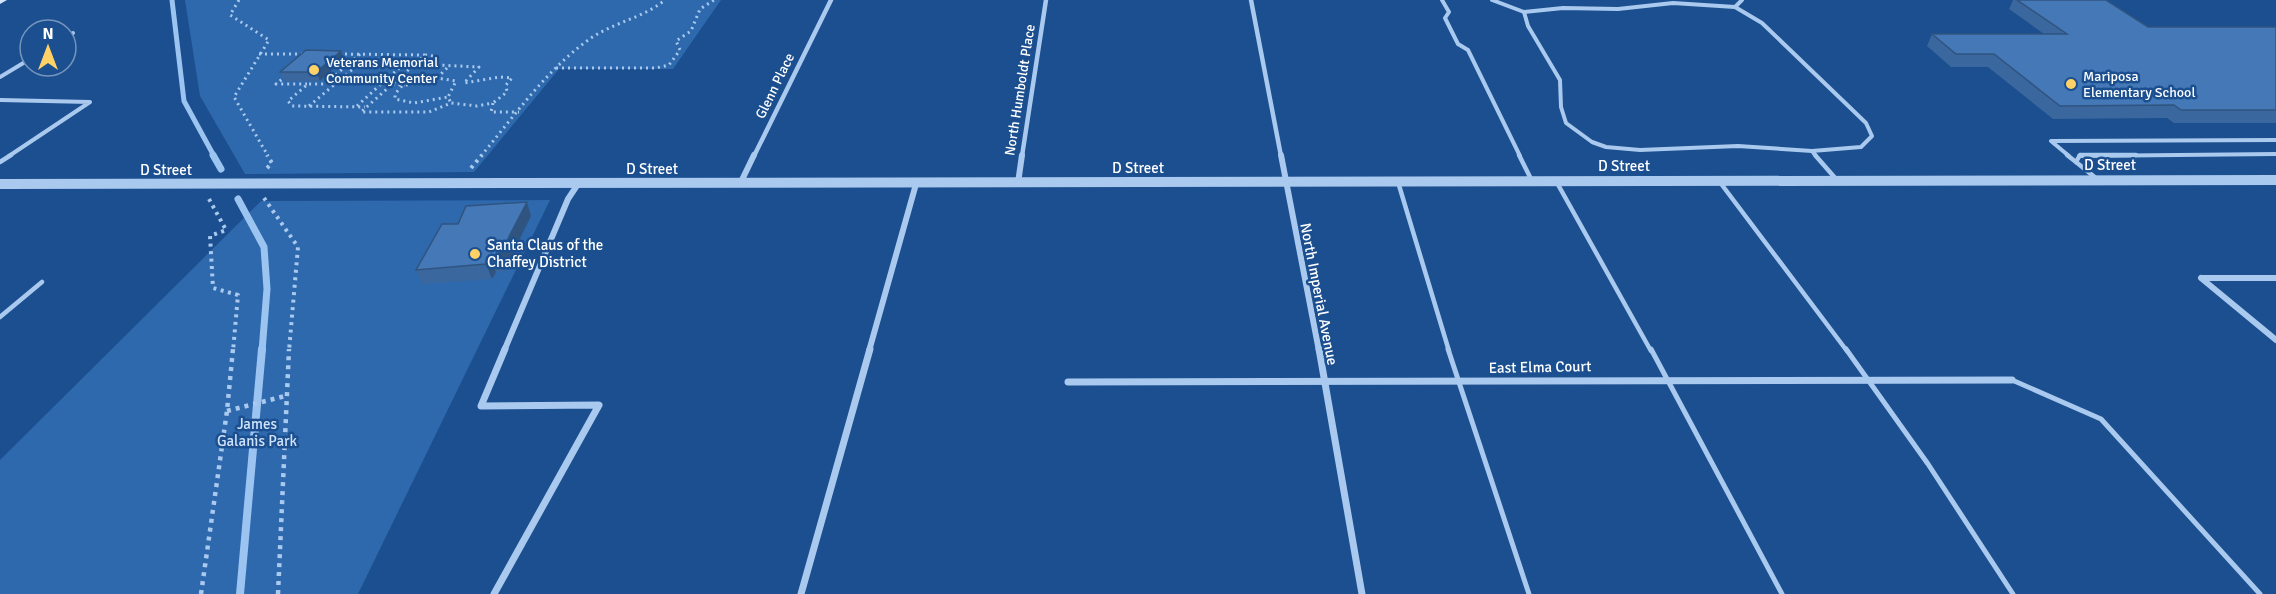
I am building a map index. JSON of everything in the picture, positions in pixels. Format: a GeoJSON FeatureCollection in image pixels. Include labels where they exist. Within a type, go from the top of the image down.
{"type":"FeatureCollection","features":[{"type":"Feature","properties":{"kind":"street","name":"Glenn Place"},"geometry":{"type":"LineString","coordinates":[[740,184],[831,0]]}},
{"type":"Feature","properties":{"kind":"street","name":"North Humboldt Place"},"geometry":{"type":"LineString","coordinates":[[1018,184],[1046,0]]}},
{"type":"Feature","properties":{"kind":"street","name":"North Imperial Avenue"},"geometry":{"type":"LineString","coordinates":[[1251,0],[1284,183],[1325,382],[1362,594]]}},
{"type":"Feature","properties":{"kind":"street","name":"D Street"},"geometry":{"type":"LineString","coordinates":[[0,184],[2276,180]]}},
{"type":"Feature","properties":{"kind":"street"},"geometry":{"type":"LineString","coordinates":[[494,594],[599,405],[480,406],[568,199],[578,184]]}},
{"type":"Feature","properties":{"kind":"street"},"geometry":{"type":"LineString","coordinates":[[801,594],[916,184]]}},
{"type":"Feature","properties":{"kind":"street"},"geometry":{"type":"LineString","coordinates":[[2276,278],[2201,278],[2276,340]]}},
{"type":"Feature","properties":{"kind":"street","name":"East Elma Court"},"geometry":{"type":"LineString","coordinates":[[1068,382],[2012,380]]}},
{"type":"Feature","properties":{"kind":"lane"},"geometry":{"type":"LineString","coordinates":[[1442,0],[1449,12],[1445,18],[1458,44],[1468,50],[1532,181]]}},
{"type":"Feature","properties":{"kind":"lane"},"geometry":{"type":"LineString","coordinates":[[1492,0],[1524,12],[1563,8],[1618,9],[1673,3],[1735,7],[1762,23],[1870,129],[1872,136],[1861,147],[1812,151],[1738,146],[1640,150],[1606,147],[1592,142],[1566,123],[1561,107],[1560,80],[1528,26],[1524,12]]}},
{"type":"Feature","properties":{"kind":"lane"},"geometry":{"type":"LineString","coordinates":[[1735,7],[1742,0]]}},
{"type":"Feature","properties":{"kind":"lane"},"geometry":{"type":"LineString","coordinates":[[0,77],[18,66]]}},
{"type":"Feature","properties":{"kind":"lane"},"geometry":{"type":"LineString","coordinates":[[0,100],[90,102],[0,162]]}},
{"type":"Feature","properties":{"kind":"lane"},"geometry":{"type":"LineString","coordinates":[[2098,180],[2051,141],[2276,140]]}},
{"type":"Feature","properties":{"kind":"lane"},"geometry":{"type":"LineString","coordinates":[[1812,151],[1838,181]]}},
{"type":"Feature","properties":{"kind":"lane"},"geometry":{"type":"LineString","coordinates":[[2076,162],[2080,155],[2276,154]]}},
{"type":"Feature","properties":{"kind":"lane"},"geometry":{"type":"LineString","coordinates":[[1556,181],[1667,379],[1782,594]]}},
{"type":"Feature","properties":{"kind":"lane"},"geometry":{"type":"LineString","coordinates":[[1719,181],[1869,380],[1930,466],[1978,545],[2013,594]]}},
{"type":"Feature","properties":{"kind":"lane"},"geometry":{"type":"LineString","coordinates":[[1398,182],[1458,381],[1528,594]]}},
{"type":"Feature","properties":{"kind":"lane"},"geometry":{"type":"LineString","coordinates":[[0,317],[42,282]]}},
{"type":"Feature","properties":{"kind":"lane"},"geometry":{"type":"LineString","coordinates":[[2012,380],[2101,419],[2260,594]]}},
{"type":"Feature","properties":{"kind":"path"},"geometry":{"type":"LineString","coordinates":[[239,0],[230,15],[268,40],[234,97],[272,163],[264,170]]}},
{"type":"Feature","properties":{"kind":"path"},"geometry":{"type":"LineString","coordinates":[[469,171],[555,68],[592,37],[655,10],[665,0]]}},
{"type":"Feature","properties":{"kind":"path"},"geometry":{"type":"LineString","coordinates":[[555,68],[656,68],[669,65],[681,50],[676,41],[691,31],[700,9],[714,0]]}},
{"type":"Feature","properties":{"kind":"path"},"geometry":{"type":"LineString","coordinates":[[259,54],[312,54],[303,62]]}},
{"type":"Feature","properties":{"kind":"path"},"geometry":{"type":"LineString","coordinates":[[336,54],[424,55],[434,56],[437,65],[479,66],[464,83]]}},
{"type":"Feature","properties":{"kind":"path"},"geometry":{"type":"LineString","coordinates":[[294,69],[276,84],[325,84],[360,54]]}},
{"type":"Feature","properties":{"kind":"path"},"geometry":{"type":"LineString","coordinates":[[424,55],[361,112],[429,112],[451,103],[477,106],[493,103],[507,92],[506,85],[513,81],[512,78],[505,76],[476,84],[454,84]]}},
{"type":"Feature","properties":{"kind":"path"},"geometry":{"type":"LineString","coordinates":[[351,63],[415,63]]}},
{"type":"Feature","properties":{"kind":"path"},"geometry":{"type":"LineString","coordinates":[[309,106],[360,63]]}},
{"type":"Feature","properties":{"kind":"path"},"geometry":{"type":"LineString","coordinates":[[356,107],[404,63]]}},
{"type":"Feature","properties":{"kind":"path"},"geometry":{"type":"LineString","coordinates":[[437,78],[448,67]]}},
{"type":"Feature","properties":{"kind":"path"},"geometry":{"type":"LineString","coordinates":[[381,84],[406,85],[437,78],[456,81],[448,97]]}},
{"type":"Feature","properties":{"kind":"path"},"geometry":{"type":"LineString","coordinates":[[308,84],[288,101],[292,106],[366,107]]}},
{"type":"Feature","properties":{"kind":"path"},"geometry":{"type":"LineString","coordinates":[[406,85],[395,94],[395,99],[414,103],[448,97]]}},
{"type":"Feature","properties":{"kind":"path"},"geometry":{"type":"LineString","coordinates":[[448,97],[451,103]]}},
{"type":"Feature","properties":{"kind":"path"},"geometry":{"type":"LineString","coordinates":[[493,103],[491,112],[519,112]]}},
{"type":"Feature","properties":{"kind":"path"},"geometry":{"type":"LineString","coordinates":[[201,594],[228,411],[238,295],[213,288],[210,236],[225,230],[207,195]]}},
{"type":"Feature","properties":{"kind":"path"},"geometry":{"type":"LineString","coordinates":[[262,195],[298,247],[285,396],[278,594]]}},
{"type":"Feature","properties":{"kind":"path"},"geometry":{"type":"LineString","coordinates":[[228,411],[285,396]]}},
{"type":"Feature","properties":{"kind":"green space"},"geometry":{"type":"Polygon","coordinates":[[[185,0],[721,0],[673,69],[559,69],[474,172],[245,174],[200,96],[185,0]]]}},
{"type":"Feature","properties":{"kind":"green space","name":"James Galanis Park"},"geometry":{"type":"Polygon","coordinates":[[[550,200],[358,594],[0,594],[0,460],[261,201],[550,200]]]}},
{"type":"Feature","properties":{"kind":"building"},"geometry":{"type":"Polygon","coordinates":[[[2017,0],[2106,0],[2148,27],[2276,27],[2276,110],[2181,110],[2174,105],[2060,106],[1994,54],[1956,54],[1932,34],[2067,34],[2017,0]]]}},
{"type":"Feature","properties":{"kind":"building"},"geometry":{"type":"Polygon","coordinates":[[[306,50],[341,51],[316,72],[280,72],[306,50]]]}},
{"type":"Feature","properties":{"kind":"building"},"geometry":{"type":"Polygon","coordinates":[[[527,202],[499,256],[490,257],[486,264],[416,270],[442,224],[458,224],[466,206],[527,202]]]}},
{"type":"Feature","properties":{"kind":"waterway"},"geometry":{"type":"LineString","coordinates":[[172,0],[184,101],[214,156]]}},
{"type":"Feature","properties":{"kind":"waterway"},"geometry":{"type":"LineString","coordinates":[[213,155],[221,169]]}},
{"type":"Feature","properties":{"kind":"waterway"},"geometry":{"type":"LineString","coordinates":[[238,199],[264,247],[267,289],[262,351]]}},
{"type":"Feature","properties":{"kind":"waterway"},"geometry":{"type":"LineString","coordinates":[[240,594],[262,349]]}},
{"type":"Feature","properties":{"kind":"place","name":"Veterans Memorial Community Center"},"geometry":{"type":"Point","coordinates":[314,70]}},
{"type":"Feature","properties":{"kind":"place","name":"Mariposa Elementary School"},"geometry":{"type":"Point","coordinates":[2071,84]}},
{"type":"Feature","properties":{"kind":"place","name":"Santa Claus of the Chaffey District"},"geometry":{"type":"Point","coordinates":[475,254]}}]}
